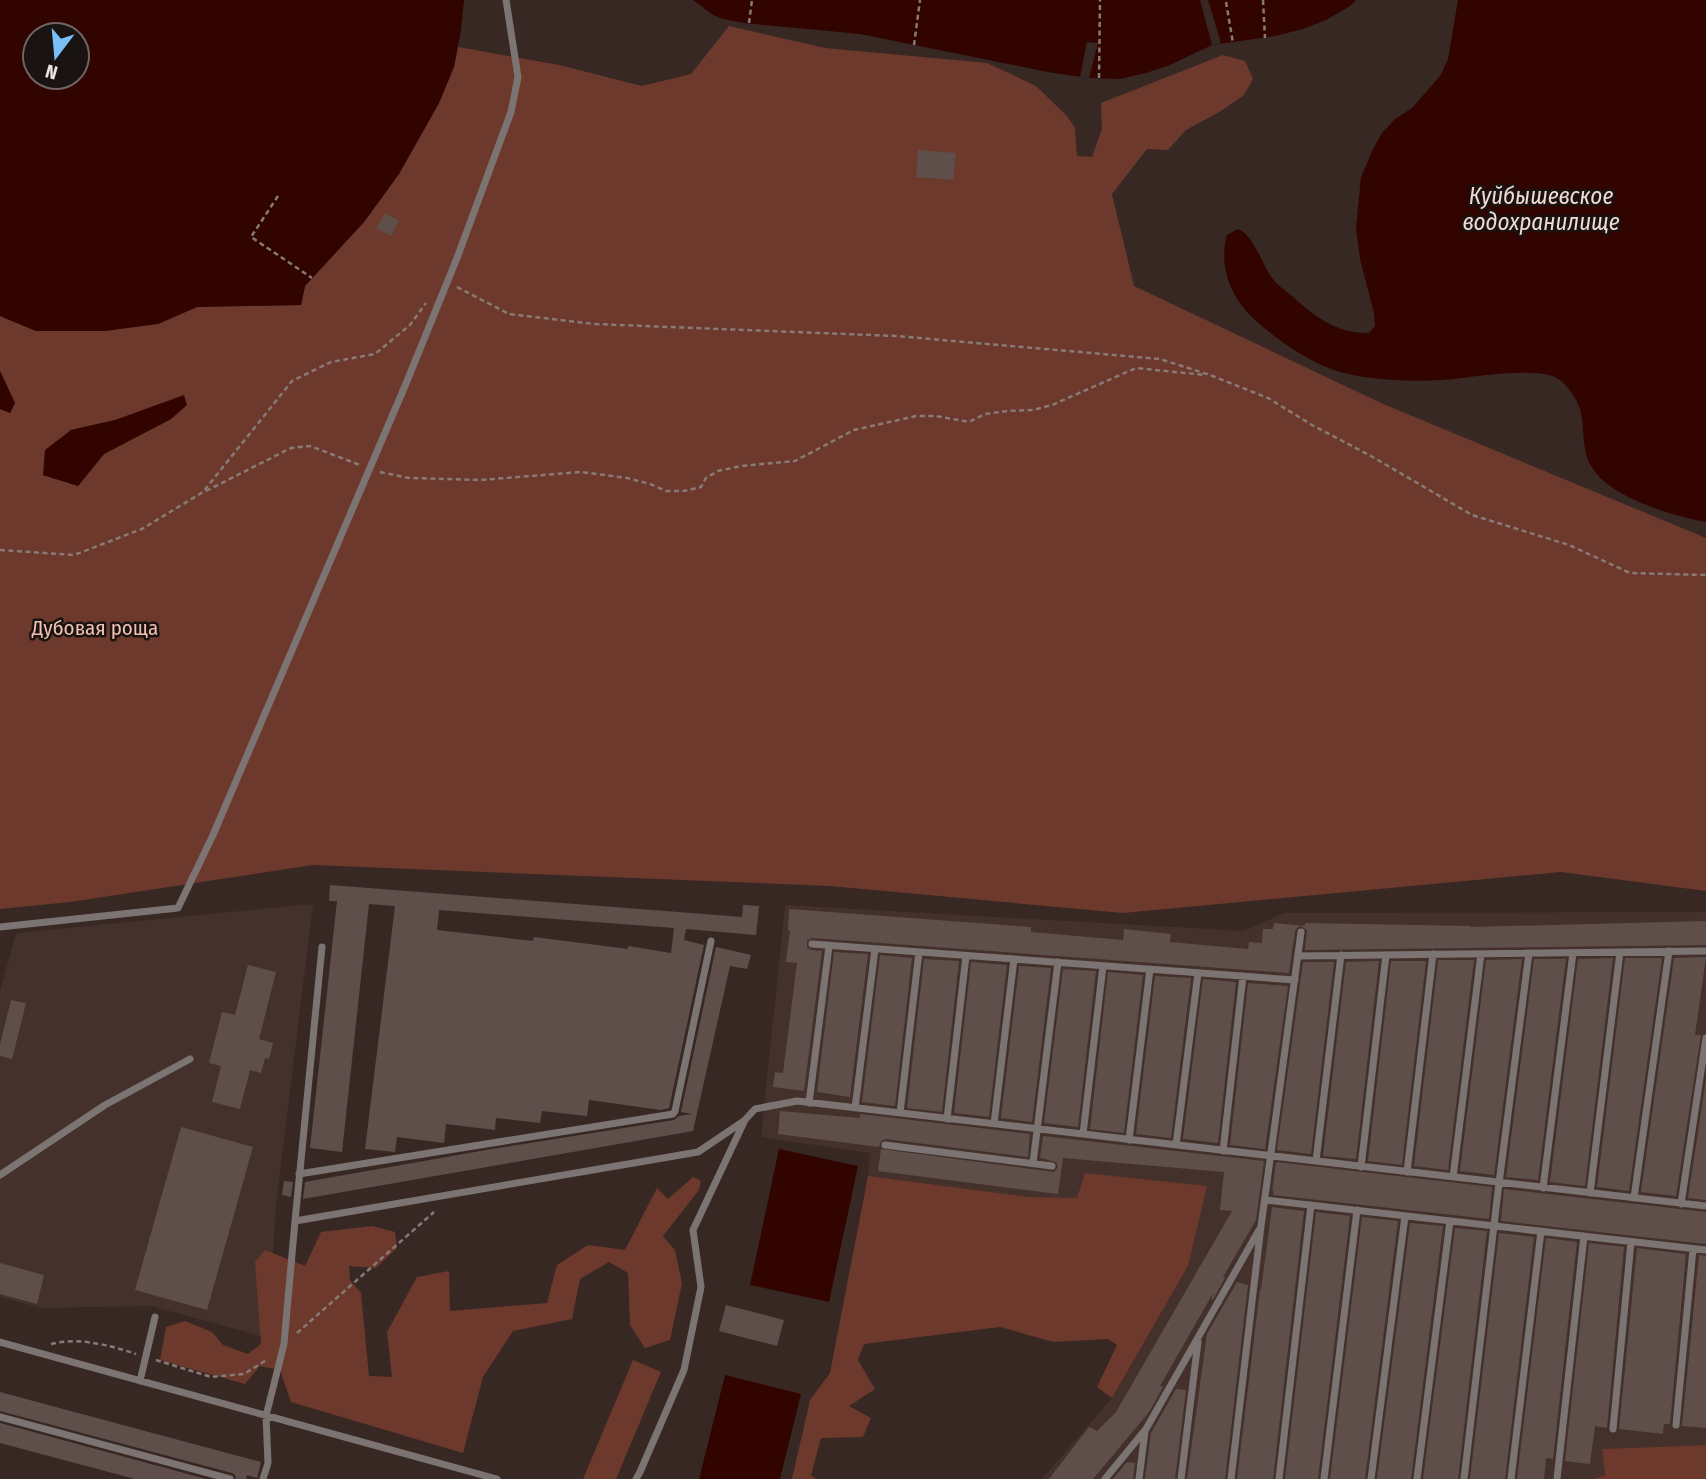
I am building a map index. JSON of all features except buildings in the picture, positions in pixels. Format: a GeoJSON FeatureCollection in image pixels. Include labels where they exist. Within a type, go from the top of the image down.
{"type":"FeatureCollection","features":[{"type":"Feature","properties":{"kind":"lane"},"geometry":{"type":"LineString","coordinates":[[0,927],[178,908],[213,835],[405,386],[511,111],[518,77],[506,0]]}},
{"type":"Feature","properties":{"kind":"lane"},"geometry":{"type":"LineString","coordinates":[[1231,1479],[1261,1226],[1301,932]]}},
{"type":"Feature","properties":{"kind":"lane"},"geometry":{"type":"LineString","coordinates":[[299,1174],[673,1114],[711,941]]}},
{"type":"Feature","properties":{"kind":"lane"},"geometry":{"type":"LineString","coordinates":[[812,944],[1295,980]]}},
{"type":"Feature","properties":{"kind":"lane"},"geometry":{"type":"LineString","coordinates":[[809,1103],[829,946]]}},
{"type":"Feature","properties":{"kind":"lane"},"geometry":{"type":"LineString","coordinates":[[263,1479],[268,1463],[266,1416],[284,1344],[322,947]]}},
{"type":"Feature","properties":{"kind":"lane"},"geometry":{"type":"LineString","coordinates":[[855,1108],[875,949]]}},
{"type":"Feature","properties":{"kind":"lane"},"geometry":{"type":"LineString","coordinates":[[1634,1198],[1669,951]]}},
{"type":"Feature","properties":{"kind":"lane"},"geometry":{"type":"LineString","coordinates":[[1298,956],[1706,951]]}},
{"type":"Feature","properties":{"kind":"lane"},"geometry":{"type":"LineString","coordinates":[[900,1113],[919,952]]}},
{"type":"Feature","properties":{"kind":"lane"},"geometry":{"type":"LineString","coordinates":[[1590,1193],[1620,952]]}},
{"type":"Feature","properties":{"kind":"lane"},"geometry":{"type":"LineString","coordinates":[[1464,1479],[1529,953]]}},
{"type":"Feature","properties":{"kind":"lane"},"geometry":{"type":"LineString","coordinates":[[1543,1188],[1573,953]]}},
{"type":"Feature","properties":{"kind":"lane"},"geometry":{"type":"LineString","coordinates":[[1407,1172],[1433,954]]}},
{"type":"Feature","properties":{"kind":"lane"},"geometry":{"type":"LineString","coordinates":[[1453,1177],[1481,954]]}},
{"type":"Feature","properties":{"kind":"lane"},"geometry":{"type":"LineString","coordinates":[[1361,1167],[1386,955]]}},
{"type":"Feature","properties":{"kind":"lane"},"geometry":{"type":"LineString","coordinates":[[947,1119],[966,956]]}},
{"type":"Feature","properties":{"kind":"lane"},"geometry":{"type":"LineString","coordinates":[[1316,1161],[1341,956]]}},
{"type":"Feature","properties":{"kind":"lane"},"geometry":{"type":"LineString","coordinates":[[993,1124],[1014,959]]}},
{"type":"Feature","properties":{"kind":"lane"},"geometry":{"type":"LineString","coordinates":[[1033,1163],[1058,962]]}},
{"type":"Feature","properties":{"kind":"lane"},"geometry":{"type":"LineString","coordinates":[[1083,1135],[1103,966]]}},
{"type":"Feature","properties":{"kind":"lane"},"geometry":{"type":"LineString","coordinates":[[1129,1140],[1150,969]]}},
{"type":"Feature","properties":{"kind":"lane"},"geometry":{"type":"LineString","coordinates":[[1176,1145],[1198,973]]}},
{"type":"Feature","properties":{"kind":"lane"},"geometry":{"type":"LineString","coordinates":[[1223,1151],[1243,976]]}},
{"type":"Feature","properties":{"kind":"lane"},"geometry":{"type":"LineString","coordinates":[[1681,1204],[1706,1038]]}},
{"type":"Feature","properties":{"kind":"lane"},"geometry":{"type":"LineString","coordinates":[[0,1175],[105,1105],[190,1059]]}},
{"type":"Feature","properties":{"kind":"lane"},"geometry":{"type":"LineString","coordinates":[[295,1221],[698,1152],[744,1121],[755,1109],[797,1101],[1706,1206]]}},
{"type":"Feature","properties":{"kind":"lane"},"geometry":{"type":"LineString","coordinates":[[636,1479],[684,1370],[701,1287],[693,1230],[744,1121]]}},
{"type":"Feature","properties":{"kind":"lane"},"geometry":{"type":"LineString","coordinates":[[886,1145],[1052,1166]]}},
{"type":"Feature","properties":{"kind":"lane"},"geometry":{"type":"LineString","coordinates":[[1265,1200],[1706,1250]]}},
{"type":"Feature","properties":{"kind":"lane"},"geometry":{"type":"LineString","coordinates":[[1279,1479],[1311,1205]]}},
{"type":"Feature","properties":{"kind":"lane"},"geometry":{"type":"LineString","coordinates":[[1324,1479],[1357,1210]]}},
{"type":"Feature","properties":{"kind":"lane"},"geometry":{"type":"LineString","coordinates":[[1371,1479],[1405,1216]]}},
{"type":"Feature","properties":{"kind":"lane"},"geometry":{"type":"LineString","coordinates":[[1417,1479],[1450,1221]]}},
{"type":"Feature","properties":{"kind":"lane"},"geometry":{"type":"LineString","coordinates":[[1105,1479],[1146,1429],[1261,1226]]}},
{"type":"Feature","properties":{"kind":"lane"},"geometry":{"type":"LineString","coordinates":[[1511,1479],[1541,1231]]}},
{"type":"Feature","properties":{"kind":"lane"},"geometry":{"type":"LineString","coordinates":[[1557,1479],[1584,1236]]}},
{"type":"Feature","properties":{"kind":"lane"},"geometry":{"type":"LineString","coordinates":[[1613,1429],[1631,1242]]}},
{"type":"Feature","properties":{"kind":"lane"},"geometry":{"type":"LineString","coordinates":[[1676,1425],[1693,1249]]}},
{"type":"Feature","properties":{"kind":"lane"},"geometry":{"type":"LineString","coordinates":[[140,1381],[155,1317]]}},
{"type":"Feature","properties":{"kind":"lane"},"geometry":{"type":"LineString","coordinates":[[1181,1479],[1198,1338]]}},
{"type":"Feature","properties":{"kind":"lane"},"geometry":{"type":"LineString","coordinates":[[0,1342],[497,1479]]}},
{"type":"Feature","properties":{"kind":"lane"},"geometry":{"type":"LineString","coordinates":[[0,1418],[230,1479]]}},
{"type":"Feature","properties":{"kind":"lane"},"geometry":{"type":"LineString","coordinates":[[1139,1479],[1146,1429]]}},
{"type":"Feature","properties":{"kind":"path"},"geometry":{"type":"LineString","coordinates":[[749,23],[752,0]]}},
{"type":"Feature","properties":{"kind":"path"},"geometry":{"type":"LineString","coordinates":[[914,45],[920,0]]}},
{"type":"Feature","properties":{"kind":"path"},"geometry":{"type":"LineString","coordinates":[[1099,78],[1100,0]]}},
{"type":"Feature","properties":{"kind":"path"},"geometry":{"type":"LineString","coordinates":[[1263,0],[1265,37]]}},
{"type":"Feature","properties":{"kind":"path"},"geometry":{"type":"LineString","coordinates":[[1226,2],[1233,43]]}},
{"type":"Feature","properties":{"kind":"path"},"geometry":{"type":"LineString","coordinates":[[278,196],[251,237],[312,278]]}},
{"type":"Feature","properties":{"kind":"path"},"geometry":{"type":"LineString","coordinates":[[447,282],[509,314],[594,324],[896,336],[1160,359],[1268,398],[1472,515],[1569,545],[1630,573],[1706,575]]}},
{"type":"Feature","properties":{"kind":"path"},"geometry":{"type":"LineString","coordinates":[[203,492],[292,380],[331,362],[375,354],[410,325],[426,303]]}},
{"type":"Feature","properties":{"kind":"path"},"geometry":{"type":"LineString","coordinates":[[0,550],[74,555],[142,529],[203,492],[291,448],[310,446],[369,470],[409,478],[481,480],[581,472],[626,478],[666,491],[684,491],[701,486],[706,478],[718,471],[795,461],[854,430],[916,416],[936,416],[969,422],[985,414],[1033,410],[1052,405],[1136,368],[1210,376]]}},
{"type":"Feature","properties":{"kind":"path"},"geometry":{"type":"LineString","coordinates":[[50,1344],[79,1341],[123,1350],[211,1377],[243,1374],[267,1360],[434,1212]]}},
{"type":"Feature","properties":{"kind":"shaded area"},"geometry":{"type":"Polygon","coordinates":[[[313,904],[276,1204],[268,1338],[151,1306],[41,1308],[0,1297],[0,992],[16,933],[313,904]]]}},
{"type":"Feature","properties":{"kind":"shaded area"},"geometry":{"type":"Polygon","coordinates":[[[785,905],[1243,931],[1284,913],[1706,912],[1706,1445],[1603,1449],[1605,1475],[1594,1479],[1042,1479],[1112,1398],[1188,1266],[1077,1199],[1029,1197],[868,1176],[870,1153],[761,1137],[785,905]]]}},
{"type":"Feature","properties":{"kind":"green space","name":"Дубовая роща"},"geometry":{"type":"Polygon","coordinates":[[[729,26],[825,48],[987,63],[1036,86],[1067,116],[1075,128],[1077,156],[1092,157],[1102,129],[1101,103],[1223,55],[1245,61],[1253,79],[1244,95],[1186,130],[1168,150],[1147,149],[1112,194],[1134,286],[1381,403],[1706,538],[1706,891],[1561,872],[1123,913],[830,886],[313,865],[70,902],[0,909],[0,409],[10,413],[15,403],[0,371],[0,316],[36,331],[158,324],[197,307],[301,305],[305,286],[364,222],[399,174],[439,103],[454,67],[458,47],[559,65],[642,86],[691,74],[729,26]],[[171,419],[115,420],[71,430],[43,475],[78,486],[104,454],[171,419]]]}},
{"type":"Feature","properties":{"kind":"green space"},"geometry":{"type":"Polygon","coordinates":[[[1085,1173],[1207,1186],[1188,1266],[1112,1398],[1097,1387],[1117,1345],[1108,1339],[1053,1342],[1000,1327],[864,1344],[858,1360],[875,1389],[849,1406],[871,1418],[863,1437],[821,1438],[811,1475],[816,1479],[792,1479],[810,1400],[830,1373],[868,1176],[1029,1197],[1077,1198],[1085,1173]]]}},
{"type":"Feature","properties":{"kind":"green space"},"geometry":{"type":"Polygon","coordinates":[[[693,1177],[701,1181],[699,1190],[663,1236],[675,1250],[682,1283],[670,1340],[645,1348],[630,1325],[628,1273],[609,1262],[580,1279],[572,1319],[513,1331],[483,1377],[463,1453],[291,1402],[280,1370],[260,1366],[245,1384],[160,1360],[166,1327],[185,1321],[212,1332],[223,1345],[248,1354],[261,1344],[255,1262],[265,1250],[305,1266],[321,1232],[372,1226],[395,1232],[397,1248],[376,1268],[349,1266],[350,1280],[361,1293],[369,1376],[392,1377],[387,1332],[417,1277],[449,1271],[450,1311],[547,1303],[557,1265],[588,1245],[625,1250],[657,1188],[668,1199],[693,1177]]]}},
{"type":"Feature","properties":{"kind":"green space"},"geometry":{"type":"Polygon","coordinates":[[[633,1360],[661,1372],[616,1479],[583,1479],[633,1360]]]}},
{"type":"Feature","properties":{"kind":"green space"},"geometry":{"type":"Polygon","coordinates":[[[1706,1445],[1706,1479],[1594,1479],[1605,1475],[1602,1449],[1706,1445]]]}},
{"type":"Feature","properties":{"kind":"water"},"geometry":{"type":"Polygon","coordinates":[[[0,0],[464,0],[454,67],[439,103],[399,174],[364,222],[305,286],[301,305],[197,307],[158,324],[105,331],[36,331],[0,316],[0,0]]]}},
{"type":"Feature","properties":{"kind":"water"},"geometry":{"type":"Polygon","coordinates":[[[693,0],[1356,0],[1326,20],[1303,29],[1212,45],[1170,65],[1120,79],[1053,73],[860,34],[744,23],[713,15],[693,0]]]}},
{"type":"Feature","properties":{"kind":"water","name":"Куйбышевское водохранилище"},"geometry":{"type":"Polygon","coordinates":[[[1458,0],[1706,0],[1706,522],[1644,504],[1614,489],[1602,479],[1589,462],[1577,402],[1567,386],[1557,378],[1544,374],[1521,373],[1412,381],[1340,372],[1317,363],[1280,340],[1247,311],[1233,292],[1224,259],[1227,235],[1238,229],[1253,244],[1274,281],[1318,317],[1347,331],[1358,333],[1369,333],[1375,326],[1356,228],[1361,177],[1382,133],[1395,119],[1412,108],[1440,76],[1448,59],[1458,0]]]}},
{"type":"Feature","properties":{"kind":"water"},"geometry":{"type":"Polygon","coordinates":[[[0,371],[15,403],[10,413],[0,409],[0,371]]]}},
{"type":"Feature","properties":{"kind":"water"},"geometry":{"type":"Polygon","coordinates":[[[184,395],[187,405],[171,419],[104,454],[78,486],[43,475],[45,450],[71,430],[115,420],[184,395]]]}},
{"type":"Feature","properties":{"kind":"water"},"geometry":{"type":"Polygon","coordinates":[[[779,1149],[858,1166],[829,1302],[750,1285],[779,1149]]]}},
{"type":"Feature","properties":{"kind":"water"},"geometry":{"type":"Polygon","coordinates":[[[725,1375],[801,1394],[780,1479],[699,1479],[725,1375]]]}},
{"type":"Feature","properties":{"kind":"pier"},"geometry":{"type":"Polygon","coordinates":[[[1200,0],[1208,0],[1221,43],[1212,45],[1200,0]]]}},
{"type":"Feature","properties":{"kind":"pier"},"geometry":{"type":"Polygon","coordinates":[[[1087,42],[1098,43],[1089,78],[1080,77],[1087,42]]]}}]}
